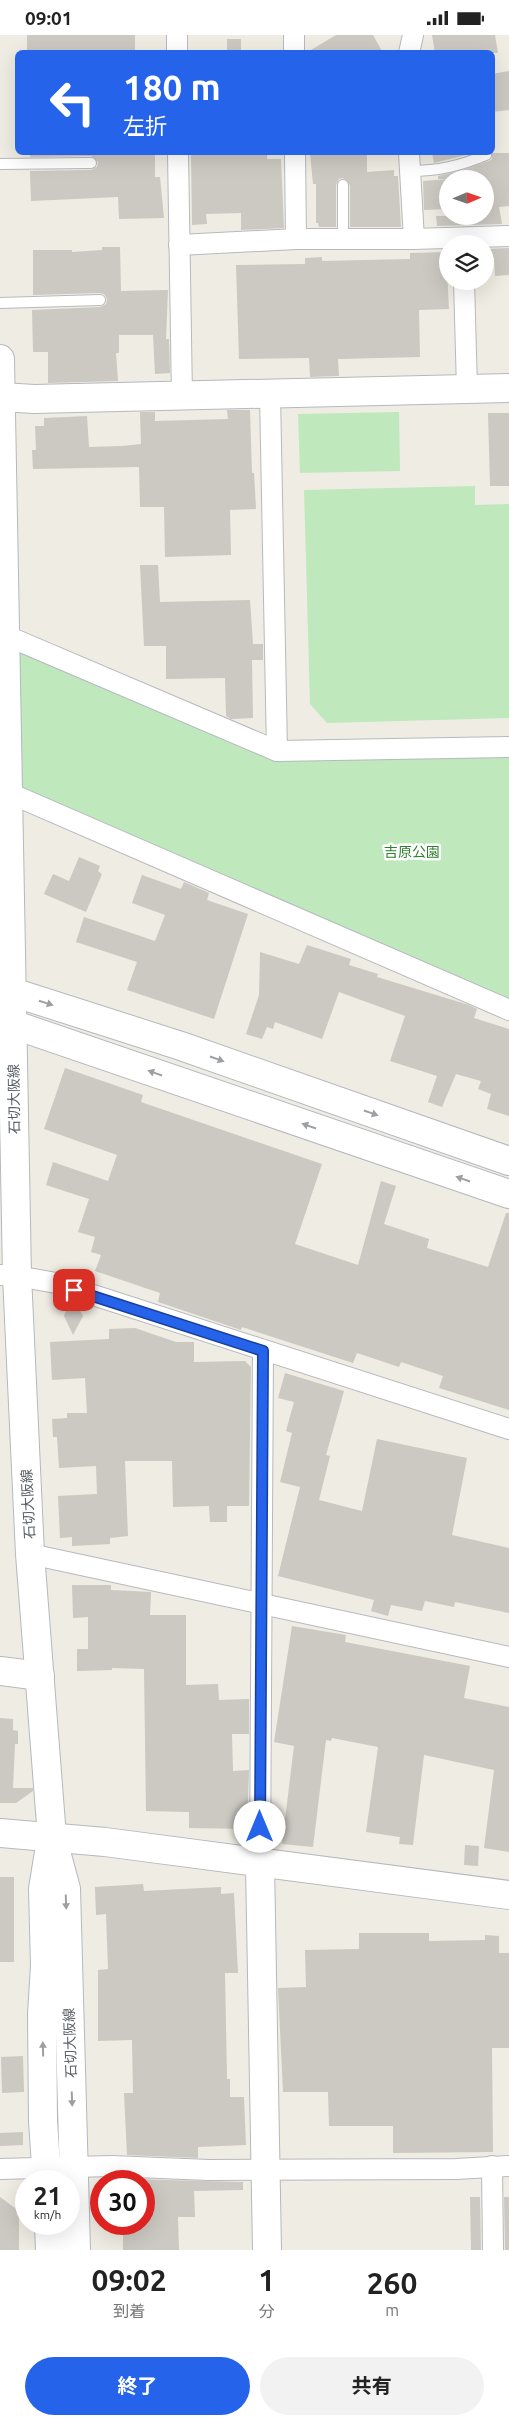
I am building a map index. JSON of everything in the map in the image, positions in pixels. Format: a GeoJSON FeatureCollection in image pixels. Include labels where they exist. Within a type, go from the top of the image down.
{"type":"FeatureCollection","features":[{"type":"Feature","properties":{"kind":"street"},"geometry":{"type":"LineString","coordinates":[[177,35],[177,50]]}},
{"type":"Feature","properties":{"kind":"street"},"geometry":{"type":"LineString","coordinates":[[294,35],[294,50]]}},
{"type":"Feature","properties":{"kind":"street"},"geometry":{"type":"LineString","coordinates":[[409,50],[413,35]]}},
{"type":"Feature","properties":{"kind":"street"},"geometry":{"type":"LineString","coordinates":[[178,155],[182,397]]}},
{"type":"Feature","properties":{"kind":"street"},"geometry":{"type":"LineString","coordinates":[[295,155],[296,239]]}},
{"type":"Feature","properties":{"kind":"street"},"geometry":{"type":"LineString","coordinates":[[409,162],[414,239]]}},
{"type":"Feature","properties":{"kind":"street"},"geometry":{"type":"LineString","coordinates":[[494,238],[509,236]]}},
{"type":"Feature","properties":{"kind":"street"},"geometry":{"type":"LineString","coordinates":[[179,245],[296,239],[439,240]]}},
{"type":"Feature","properties":{"kind":"street"},"geometry":{"type":"LineString","coordinates":[[464,290],[467,389]]}},
{"type":"Feature","properties":{"kind":"street","name":"石切大阪線"},"geometry":{"type":"LineString","coordinates":[[0,359],[8,1275],[52,1837],[66,1889],[76,2250]]}},
{"type":"Feature","properties":{"kind":"street"},"geometry":{"type":"LineString","coordinates":[[0,397],[34,399],[182,397],[509,388]]}},
{"type":"Feature","properties":{"kind":"street"},"geometry":{"type":"LineString","coordinates":[[270,394],[277,751]]}},
{"type":"Feature","properties":{"kind":"street"},"geometry":{"type":"LineString","coordinates":[[2,633],[277,751],[509,747]]}},
{"type":"Feature","properties":{"kind":"street"},"geometry":{"type":"LineString","coordinates":[[4,791],[509,1009]]}},
{"type":"Feature","properties":{"kind":"street"},"geometry":{"type":"LineString","coordinates":[[6,990],[181,1046],[509,1161]]}},
{"type":"Feature","properties":{"kind":"street"},"geometry":{"type":"LineString","coordinates":[[7,1022],[509,1194]]}},
{"type":"Feature","properties":{"kind":"street"},"geometry":{"type":"LineString","coordinates":[[8,1275],[56,1283],[509,1429]]}},
{"type":"Feature","properties":{"kind":"street"},"geometry":{"type":"LineString","coordinates":[[263,1351],[260,1604],[260,1864],[264,2170],[267,2250]]}},
{"type":"Feature","properties":{"kind":"street"},"geometry":{"type":"LineString","coordinates":[[30,1554],[509,1657]]}},
{"type":"Feature","properties":{"kind":"street"},"geometry":{"type":"LineString","coordinates":[[0,1671],[40,1676]]}},
{"type":"Feature","properties":{"kind":"street"},"geometry":{"type":"LineString","coordinates":[[0,1833],[172,1851],[509,1895]]}},
{"type":"Feature","properties":{"kind":"street","name":"石切大阪線"},"geometry":{"type":"LineString","coordinates":[[46,2170],[42,2033],[45,1966],[43,1889],[52,1837]]}},
{"type":"Feature","properties":{"kind":"street"},"geometry":{"type":"LineString","coordinates":[[64,2170],[74,2167],[264,2170],[456,2169],[500,2166],[493,2250]]}},
{"type":"Feature","properties":{"kind":"street"},"geometry":{"type":"LineString","coordinates":[[74,2167],[85,2201],[88,2250]]}},
{"type":"Feature","properties":{"kind":"street"},"geometry":{"type":"LineString","coordinates":[[0,2169],[15,2171]]}},
{"type":"Feature","properties":{"kind":"street"},"geometry":{"type":"LineString","coordinates":[[49,2235],[50,2250]]}},
{"type":"Feature","properties":{"kind":"lane"},"geometry":{"type":"LineString","coordinates":[[409,162],[436,171],[459,166],[486,155]]}},
{"type":"Feature","properties":{"kind":"lane"},"geometry":{"type":"LineString","coordinates":[[0,164],[90,163]]}},
{"type":"Feature","properties":{"kind":"lane"},"geometry":{"type":"LineString","coordinates":[[343,185],[343,239]]}},
{"type":"Feature","properties":{"kind":"lane"},"geometry":{"type":"LineString","coordinates":[[0,303],[100,300]]}},
{"type":"Feature","properties":{"kind":"green space"},"geometry":{"type":"Polygon","coordinates":[[[399,412],[400,471],[300,473],[298,414],[399,412]]]}},
{"type":"Feature","properties":{"kind":"green space"},"geometry":{"type":"Polygon","coordinates":[[[475,486],[475,505],[509,504],[509,718],[327,723],[310,704],[304,490],[475,486]]]}},
{"type":"Feature","properties":{"kind":"green space","name":"吉原公園"},"geometry":{"type":"Polygon","coordinates":[[[0,645],[33,653],[273,758],[509,753],[509,999],[0,780],[0,645]]]}},
{"type":"Feature","properties":{"kind":"building"},"geometry":{"type":"Polygon","coordinates":[[[27,35],[135,35],[135,50],[27,50],[27,35]]]}},
{"type":"Feature","properties":{"kind":"building"},"geometry":{"type":"Polygon","coordinates":[[[336,35],[373,35],[381,50],[311,50],[336,35]]]}},
{"type":"Feature","properties":{"kind":"building"},"geometry":{"type":"Polygon","coordinates":[[[432,35],[495,35],[498,53],[495,53],[495,50],[434,50],[432,35]]]}},
{"type":"Feature","properties":{"kind":"building"},"geometry":{"type":"Polygon","coordinates":[[[227,39],[241,39],[241,50],[227,50],[227,39]]]}},
{"type":"Feature","properties":{"kind":"building"},"geometry":{"type":"Polygon","coordinates":[[[509,71],[509,110],[495,112],[495,73],[509,71]]]}},
{"type":"Feature","properties":{"kind":"building"},"geometry":{"type":"Polygon","coordinates":[[[495,153],[509,153],[509,206],[499,207],[502,224],[494,224],[494,170],[463,170],[489,161],[495,153]]]}},
{"type":"Feature","properties":{"kind":"building"},"geometry":{"type":"Polygon","coordinates":[[[30,155],[155,155],[155,177],[160,177],[164,218],[119,219],[118,197],[31,201],[30,171],[91,170],[97,167],[98,162],[91,156],[30,157],[30,155]]]}},
{"type":"Feature","properties":{"kind":"building"},"geometry":{"type":"Polygon","coordinates":[[[191,155],[267,155],[267,159],[281,159],[284,228],[241,230],[241,213],[206,214],[207,224],[192,225],[191,155]]]}},
{"type":"Feature","properties":{"kind":"building"},"geometry":{"type":"Polygon","coordinates":[[[310,155],[367,155],[367,172],[394,170],[394,176],[398,176],[401,227],[350,227],[350,185],[343,178],[339,179],[336,185],[336,227],[319,227],[318,223],[316,223],[316,184],[313,184],[310,155]]]}},
{"type":"Feature","properties":{"kind":"building"},"geometry":{"type":"Polygon","coordinates":[[[432,155],[466,155],[434,163],[432,155]]]}},
{"type":"Feature","properties":{"kind":"building"},"geometry":{"type":"Polygon","coordinates":[[[439,180],[439,209],[424,210],[423,181],[439,180]]]}},
{"type":"Feature","properties":{"kind":"building"},"geometry":{"type":"Polygon","coordinates":[[[436,216],[439,216],[439,225],[470,225],[437,226],[436,216]]]}},
{"type":"Feature","properties":{"kind":"building"},"geometry":{"type":"Polygon","coordinates":[[[102,247],[120,247],[121,291],[168,290],[166,339],[169,339],[170,373],[155,374],[153,335],[119,335],[119,353],[116,353],[118,381],[48,383],[48,352],[33,352],[32,310],[100,307],[106,304],[107,299],[104,294],[100,293],[33,295],[33,250],[72,250],[72,252],[102,250],[102,247]]]}},
{"type":"Feature","properties":{"kind":"building"},"geometry":{"type":"Polygon","coordinates":[[[509,248],[509,275],[495,276],[494,249],[509,248]]]}},
{"type":"Feature","properties":{"kind":"building"},"geometry":{"type":"Polygon","coordinates":[[[439,252],[439,290],[448,290],[449,309],[419,310],[420,357],[338,359],[339,376],[310,377],[309,358],[239,359],[236,265],[305,264],[305,258],[322,257],[322,261],[410,259],[410,253],[439,252]]]}},
{"type":"Feature","properties":{"kind":"building"},"geometry":{"type":"Polygon","coordinates":[[[227,410],[250,410],[252,473],[254,473],[256,509],[230,510],[231,555],[165,557],[164,507],[140,507],[139,467],[33,469],[32,450],[36,450],[35,426],[44,426],[44,418],[87,416],[89,447],[122,446],[141,444],[140,412],[155,412],[155,421],[228,419],[227,410]]]}},
{"type":"Feature","properties":{"kind":"building"},"geometry":{"type":"Polygon","coordinates":[[[488,413],[509,413],[509,486],[490,486],[488,413]]]}},
{"type":"Feature","properties":{"kind":"building"},"geometry":{"type":"Polygon","coordinates":[[[140,565],[158,565],[160,602],[250,600],[253,644],[263,644],[263,660],[252,660],[253,718],[231,719],[226,716],[225,678],[166,679],[166,646],[144,646],[140,565]]]}},
{"type":"Feature","properties":{"kind":"building"},"geometry":{"type":"Polygon","coordinates":[[[79,857],[100,866],[98,871],[102,874],[86,912],[44,894],[53,874],[69,881],[79,857]]]}},
{"type":"Feature","properties":{"kind":"building"},"geometry":{"type":"Polygon","coordinates":[[[142,875],[181,889],[184,882],[209,893],[207,900],[248,914],[214,1019],[127,990],[137,962],[76,942],[84,917],[155,941],[165,915],[132,903],[142,875]]]}},
{"type":"Feature","properties":{"kind":"building"},"geometry":{"type":"Polygon","coordinates":[[[307,945],[351,959],[349,965],[378,974],[377,977],[469,1005],[477,1009],[474,1018],[509,1029],[509,1116],[487,1109],[491,1094],[478,1089],[481,1081],[456,1074],[442,1107],[428,1102],[437,1076],[390,1061],[405,1016],[339,992],[322,1039],[275,1022],[273,1029],[267,1027],[262,1039],[246,1034],[259,995],[260,952],[299,964],[307,945]]]}},
{"type":"Feature","properties":{"kind":"building"},"geometry":{"type":"Polygon","coordinates":[[[65,1068],[143,1095],[141,1102],[322,1164],[295,1244],[358,1265],[381,1181],[396,1186],[384,1224],[429,1239],[427,1248],[488,1267],[506,1213],[509,1213],[509,1410],[439,1388],[443,1376],[401,1362],[399,1367],[357,1353],[353,1363],[242,1327],[241,1330],[158,1302],[160,1293],[95,1271],[101,1255],[91,1252],[95,1237],[78,1232],[89,1199],[46,1185],[53,1162],[108,1181],[117,1155],[44,1129],[65,1068]]]}},
{"type":"Feature","properties":{"kind":"building"},"geometry":{"type":"Polygon","coordinates":[[[71,1307],[79,1309],[83,1316],[73,1335],[64,1316],[71,1307]]]}},
{"type":"Feature","properties":{"kind":"building"},"geometry":{"type":"Polygon","coordinates":[[[135,1328],[176,1342],[194,1342],[194,1362],[245,1361],[251,1367],[249,1506],[227,1506],[227,1522],[210,1522],[209,1506],[173,1507],[172,1461],[125,1461],[128,1536],[110,1538],[110,1544],[72,1546],[72,1537],[60,1538],[58,1496],[97,1494],[96,1466],[59,1468],[57,1437],[53,1437],[52,1419],[67,1418],[67,1413],[87,1413],[85,1378],[52,1380],[50,1342],[109,1339],[109,1329],[135,1328]]]}},
{"type":"Feature","properties":{"kind":"building"},"geometry":{"type":"Polygon","coordinates":[[[285,1373],[344,1391],[326,1455],[330,1456],[319,1500],[362,1511],[377,1439],[467,1458],[452,1535],[509,1548],[509,1613],[455,1602],[454,1607],[425,1601],[422,1611],[391,1605],[388,1616],[371,1611],[374,1600],[278,1576],[300,1487],[280,1482],[292,1433],[286,1431],[294,1402],[278,1398],[285,1373]]]}},
{"type":"Feature","properties":{"kind":"building"},"geometry":{"type":"Polygon","coordinates":[[[72,1585],[111,1585],[111,1590],[151,1592],[150,1615],[186,1615],[186,1685],[218,1684],[219,1700],[249,1699],[249,1734],[232,1734],[233,1771],[249,1770],[247,1829],[189,1828],[189,1812],[146,1811],[144,1669],[112,1668],[112,1670],[77,1671],[77,1649],[88,1649],[88,1617],[73,1618],[72,1585]]]}},
{"type":"Feature","properties":{"kind":"building"},"geometry":{"type":"Polygon","coordinates":[[[292,1626],[346,1635],[345,1642],[470,1666],[464,1698],[509,1707],[509,1852],[484,1848],[494,1770],[424,1755],[413,1845],[399,1844],[400,1837],[366,1832],[378,1747],[332,1738],[331,1741],[326,1740],[313,1847],[282,1844],[294,1746],[274,1742],[292,1626]]]}},
{"type":"Feature","properties":{"kind":"building"},"geometry":{"type":"Polygon","coordinates":[[[0,1718],[13,1719],[13,1730],[18,1731],[18,1744],[15,1744],[13,1788],[33,1788],[33,1791],[16,1803],[0,1803],[0,1718]]]}},
{"type":"Feature","properties":{"kind":"building"},"geometry":{"type":"Polygon","coordinates":[[[465,1845],[479,1846],[478,1866],[464,1865],[465,1845]]]}},
{"type":"Feature","properties":{"kind":"building"},"geometry":{"type":"Polygon","coordinates":[[[0,1877],[14,1877],[14,1962],[0,1962],[0,1877]]]}},
{"type":"Feature","properties":{"kind":"building"},"geometry":{"type":"Polygon","coordinates":[[[143,1884],[144,1891],[221,1887],[221,1894],[234,1893],[238,1973],[225,1973],[227,2079],[230,2079],[230,2097],[244,2097],[246,2145],[198,2147],[198,2158],[127,2155],[124,2093],[133,2093],[132,2040],[98,2041],[98,1970],[108,1969],[106,1914],[96,1915],[95,1887],[143,1884]]]}},
{"type":"Feature","properties":{"kind":"building"},"geometry":{"type":"Polygon","coordinates":[[[359,1933],[429,1933],[429,1941],[485,1940],[485,1935],[499,1936],[499,1953],[509,1953],[509,2048],[492,2048],[493,2152],[393,2153],[393,2126],[329,2126],[328,2092],[283,2092],[278,1988],[306,1987],[305,1950],[359,1949],[359,1933]]]}},
{"type":"Feature","properties":{"kind":"building"},"geometry":{"type":"Polygon","coordinates":[[[23,2056],[24,2092],[2,2093],[1,2057],[23,2056]]]}},
{"type":"Feature","properties":{"kind":"building"},"geometry":{"type":"Polygon","coordinates":[[[23,2132],[23,2145],[0,2146],[0,2133],[23,2132]]]}},
{"type":"Feature","properties":{"kind":"building"},"geometry":{"type":"Polygon","coordinates":[[[155,2180],[243,2182],[243,2190],[194,2191],[195,2217],[178,2217],[179,2250],[123,2250],[123,2235],[155,2235],[155,2180]]]}},
{"type":"Feature","properties":{"kind":"building"},"geometry":{"type":"Polygon","coordinates":[[[0,2197],[15,2208],[15,2235],[19,2235],[19,2250],[0,2250],[0,2197]]]}},
{"type":"Feature","properties":{"kind":"building"},"geometry":{"type":"Polygon","coordinates":[[[470,2197],[480,2197],[481,2250],[471,2250],[470,2197]]]}},
{"type":"Feature","properties":{"kind":"building"},"geometry":{"type":"Polygon","coordinates":[[[504,2197],[509,2197],[509,2250],[505,2250],[504,2197]]]}},
{"type":"Feature","properties":{"kind":"route"},"geometry":{"type":"LineString","coordinates":[[74,1290],[263,1351],[260,1827]]}}]}
